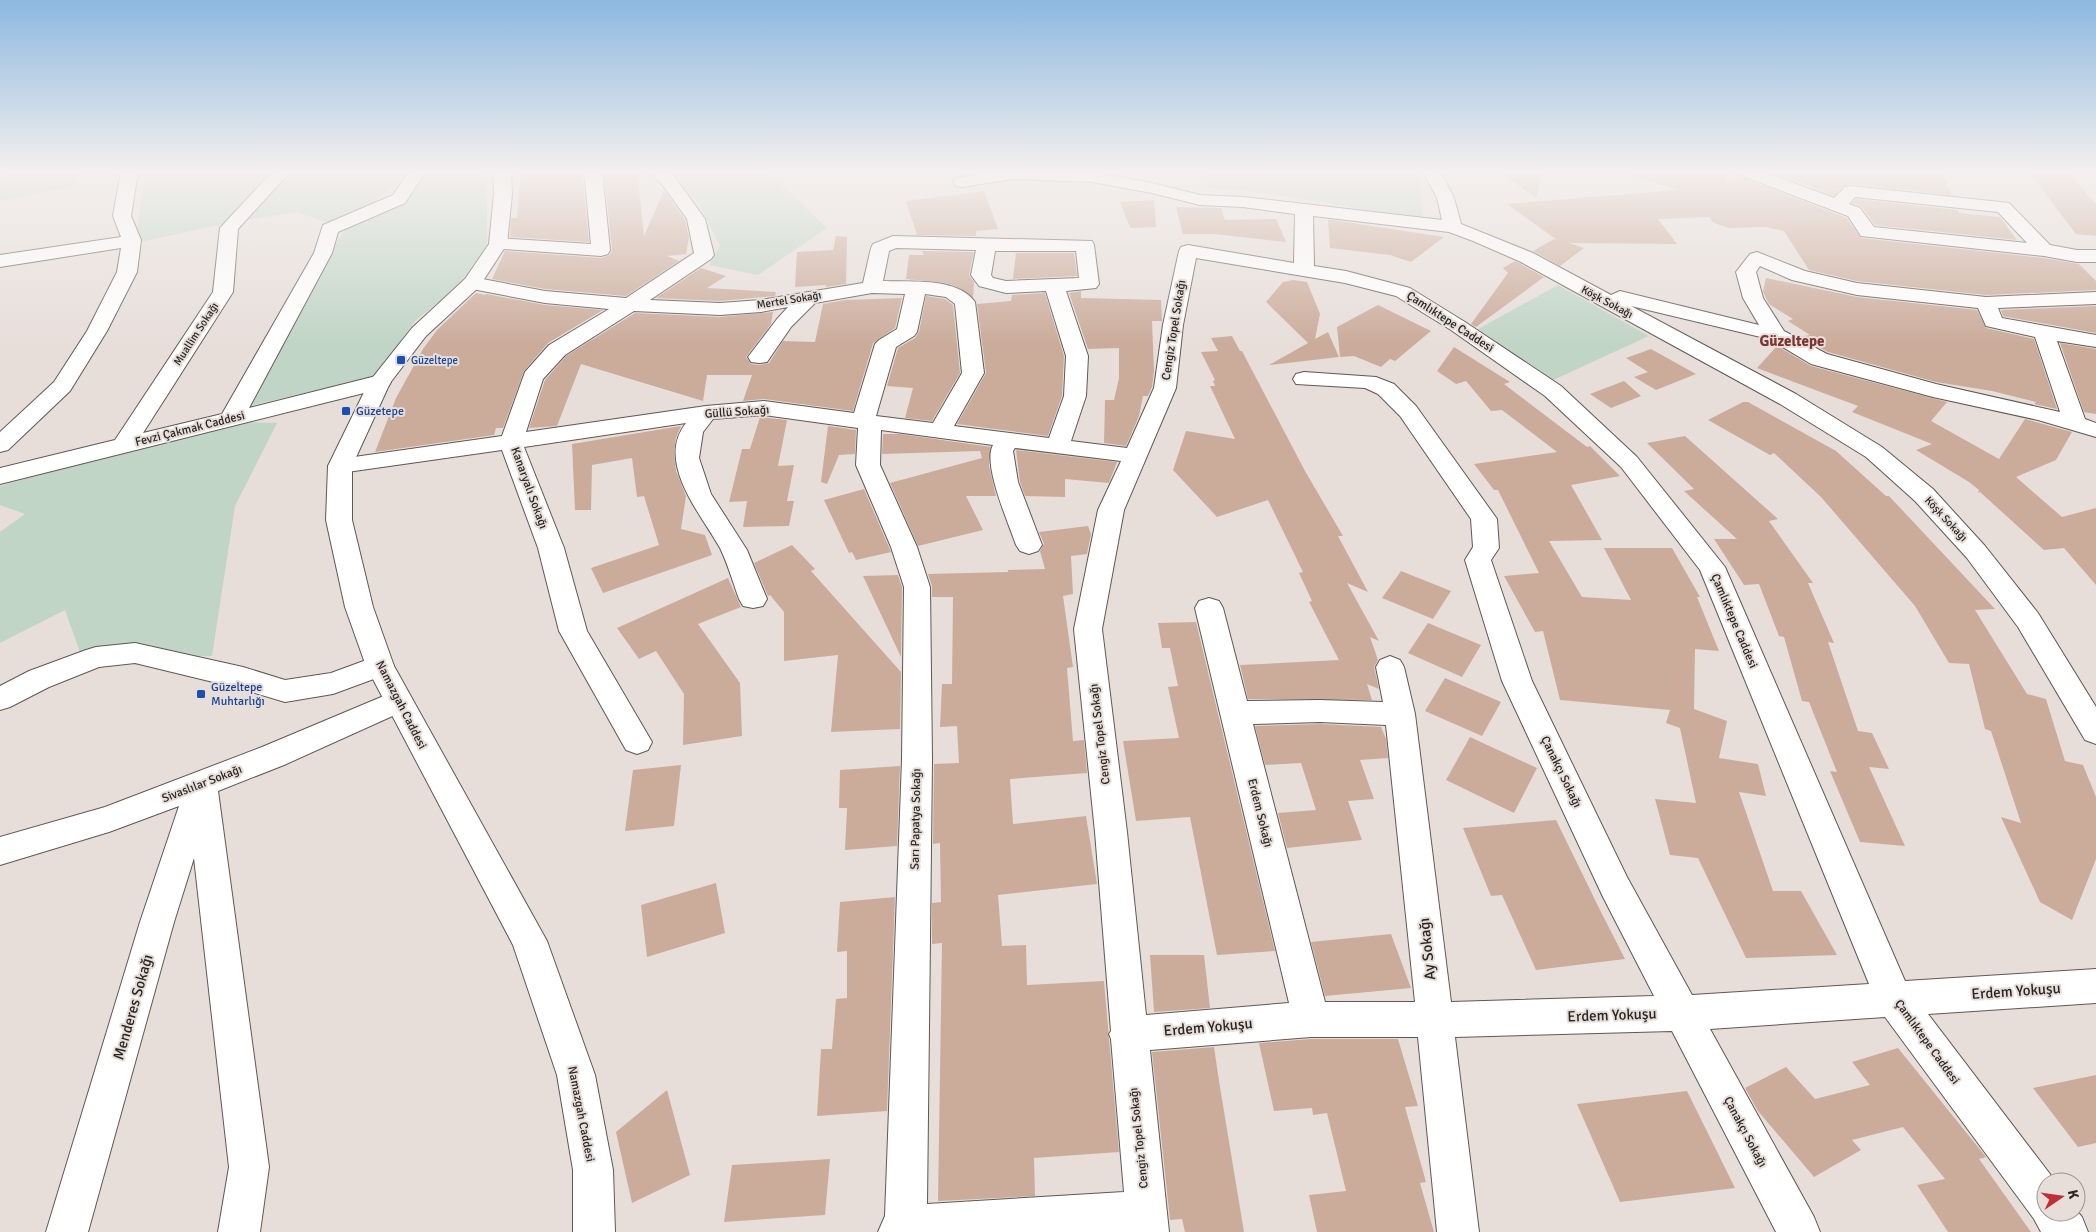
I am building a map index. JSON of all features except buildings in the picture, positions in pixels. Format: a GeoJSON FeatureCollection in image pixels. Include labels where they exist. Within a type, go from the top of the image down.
{"type":"FeatureCollection","features":[{"type":"Feature","properties":{"kind":"street"},"geometry":{"type":"LineString","coordinates":[[0,445],[62,386],[97,332],[127,272],[132,241],[127,228]]}},
{"type":"Feature","properties":{"kind":"street","name":"Muallim Sokağı"},"geometry":{"type":"LineString","coordinates":[[124,445],[223,292],[229,228]]}},
{"type":"Feature","properties":{"kind":"street"},"geometry":{"type":"LineString","coordinates":[[231,419],[323,254],[331,228]]}},
{"type":"Feature","properties":{"kind":"street","name":"Namazgah Caddesi"},"geometry":{"type":"LineString","coordinates":[[500,228],[498,244],[472,283],[419,332],[380,382],[340,466],[339,520],[359,607],[380,666],[529,941],[576,1075],[593,1170],[594,1232]]}},
{"type":"Feature","properties":{"kind":"street"},"geometry":{"type":"LineString","coordinates":[[498,244],[601,250],[599,228]]}},
{"type":"Feature","properties":{"kind":"street","name":"Kanaryalı Sokağı"},"geometry":{"type":"LineString","coordinates":[[637,742],[573,632],[551,548],[511,443],[532,377],[557,350],[704,255],[698,228]]}},
{"type":"Feature","properties":{"kind":"street"},"geometry":{"type":"LineString","coordinates":[[1304,228],[1304,269]]}},
{"type":"Feature","properties":{"kind":"street","name":"Köşk Sokağı"},"geometry":{"type":"LineString","coordinates":[[1454,228],[1480,237],[1526,257],[1580,288],[1788,399],[1874,452],[1924,495],[1976,552],[2028,620],[2096,732]]}},
{"type":"Feature","properties":{"kind":"street"},"geometry":{"type":"LineString","coordinates":[[1866,228],[1868,232],[2044,250],[2077,256],[2096,256]]}},
{"type":"Feature","properties":{"kind":"street"},"geometry":{"type":"LineString","coordinates":[[2023,228],[2044,250]]}},
{"type":"Feature","properties":{"kind":"street"},"geometry":{"type":"LineString","coordinates":[[0,261],[132,241]]}},
{"type":"Feature","properties":{"kind":"street"},"geometry":{"type":"LineString","coordinates":[[872,287],[880,248],[893,242],[986,245],[1085,245],[1089,284],[1006,287],[986,282],[981,275],[986,245]]}},
{"type":"Feature","properties":{"kind":"street","name":"Çamlıktepe Caddesi"},"geometry":{"type":"LineString","coordinates":[[1188,251],[1346,277],[1403,292],[1458,326],[1553,391],[1629,462],[1712,567],[1894,999],[2036,1190]]}},
{"type":"Feature","properties":{"kind":"street","name":"Cengiz Topel Sokağı"},"geometry":{"type":"LineString","coordinates":[[1147,1221],[1128,1034],[1111,832],[1088,630],[1111,510],[1165,388],[1173,325],[1188,251]]}},
{"type":"Feature","properties":{"kind":"street"},"geometry":{"type":"LineString","coordinates":[[1776,335],[1753,298],[1746,272],[1757,258],[1799,276],[1857,289],[1986,304],[2096,298]]}},
{"type":"Feature","properties":{"kind":"street","name":"Mertel Sokağı"},"geometry":{"type":"LineString","coordinates":[[472,283],[545,297],[629,305],[720,309],[761,306],[872,287],[916,288],[952,292],[965,302],[973,373],[940,430]]}},
{"type":"Feature","properties":{"kind":"street"},"geometry":{"type":"LineString","coordinates":[[1054,284],[1077,356],[1075,396],[1058,446]]}},
{"type":"Feature","properties":{"kind":"street","name":"Sarı Papatya Sokağı"},"geometry":{"type":"LineString","coordinates":[[916,288],[907,332],[886,344],[866,422],[868,465],[904,546],[917,587],[917,760],[903,1229],[1147,1221]]}},
{"type":"Feature","properties":{"kind":"street"},"geometry":{"type":"LineString","coordinates":[[1580,288],[1776,335],[1819,359],[1933,390],[2043,414],[2096,430]]}},
{"type":"Feature","properties":{"kind":"street"},"geometry":{"type":"LineString","coordinates":[[759,357],[784,323],[809,298]]}},
{"type":"Feature","properties":{"kind":"street"},"geometry":{"type":"LineString","coordinates":[[1986,304],[1993,322],[2044,333],[2096,341]]}},
{"type":"Feature","properties":{"kind":"street"},"geometry":{"type":"LineString","coordinates":[[2044,333],[2075,424]]}},
{"type":"Feature","properties":{"kind":"street","name":"Çanakçı Sokağı"},"geometry":{"type":"LineString","coordinates":[[1304,379],[1368,382],[1386,389],[1408,411],[1484,519],[1486,548],[1478,560],[1518,681],[1616,887],[1799,1232]]}},
{"type":"Feature","properties":{"kind":"street","name":"Fevzi Çakmak Caddesi"},"geometry":{"type":"LineString","coordinates":[[0,476],[380,382]]}},
{"type":"Feature","properties":{"kind":"street","name":"Güllü Sokağı"},"geometry":{"type":"LineString","coordinates":[[340,466],[511,443],[706,413],[764,408],[1134,456]]}},
{"type":"Feature","properties":{"kind":"street"},"geometry":{"type":"LineString","coordinates":[[706,413],[692,430],[687,458],[699,494],[734,550],[753,599]]}},
{"type":"Feature","properties":{"kind":"street"},"geometry":{"type":"LineString","coordinates":[[1007,440],[1002,451],[1006,482],[1028,545]]}},
{"type":"Feature","properties":{"kind":"street","name":"Erdem Sokağı"},"geometry":{"type":"LineString","coordinates":[[1209,608],[1311,1019]]}},
{"type":"Feature","properties":{"kind":"street"},"geometry":{"type":"LineString","coordinates":[[0,698],[40,679],[96,657],[135,653],[243,678],[286,691],[333,684],[380,666]]}},
{"type":"Feature","properties":{"kind":"street","name":"Ay Sokağı"},"geometry":{"type":"LineString","coordinates":[[1390,667],[1400,714],[1414,829],[1458,1232]]}},
{"type":"Feature","properties":{"kind":"street","name":"Sivaslılar Sokağı"},"geometry":{"type":"LineString","coordinates":[[0,850],[109,819],[273,756],[398,702]]}},
{"type":"Feature","properties":{"kind":"street"},"geometry":{"type":"LineString","coordinates":[[1236,713],[1320,711],[1400,714]]}},
{"type":"Feature","properties":{"kind":"street"},"geometry":{"type":"LineString","coordinates":[[202,784],[249,1167],[239,1232]]}},
{"type":"Feature","properties":{"kind":"street","name":"Menderes Sokağı"},"geometry":{"type":"LineString","coordinates":[[68,1232],[157,922],[202,784]]}},
{"type":"Feature","properties":{"kind":"street","name":"Erdem Yokuşu"},"geometry":{"type":"LineString","coordinates":[[1128,1034],[1311,1019],[1434,1020],[1682,1012],[2096,986]]}},
{"type":"Feature","properties":{"kind":"green space"},"geometry":{"type":"Polygon","coordinates":[[[137,228],[203,228],[135,243],[137,228]]]}},
{"type":"Feature","properties":{"kind":"green space"},"geometry":{"type":"Polygon","coordinates":[[[344,228],[487,228],[487,245],[459,285],[415,321],[374,377],[235,409],[345,229],[344,228]]]}},
{"type":"Feature","properties":{"kind":"green space"},"geometry":{"type":"Polygon","coordinates":[[[711,228],[826,228],[758,275],[709,265],[720,246],[711,228]]]}},
{"type":"Feature","properties":{"kind":"green space"},"geometry":{"type":"Polygon","coordinates":[[[1558,285],[1649,336],[1551,381],[1478,329],[1558,285]]]}},
{"type":"Feature","properties":{"kind":"green space"},"geometry":{"type":"Polygon","coordinates":[[[228,422],[277,423],[235,506],[212,656],[81,655],[65,610],[0,643],[0,532],[25,514],[0,505],[0,486],[228,422]]]}},
{"type":"Feature","properties":{"kind":"place","name":"Güzeltepe"},"geometry":{"type":"Point","coordinates":[401,360]}},
{"type":"Feature","properties":{"kind":"place","name":"Güzetepe"},"geometry":{"type":"Point","coordinates":[346,411]}},
{"type":"Feature","properties":{"kind":"place","name":"Güzeltepe Muhtarlığı"},"geometry":{"type":"Point","coordinates":[201,694]}},
{"type":"Feature","properties":{"kind":"district","name":"Güzeltepe"},"geometry":{"type":"Point","coordinates":[1792,341]}}]}
